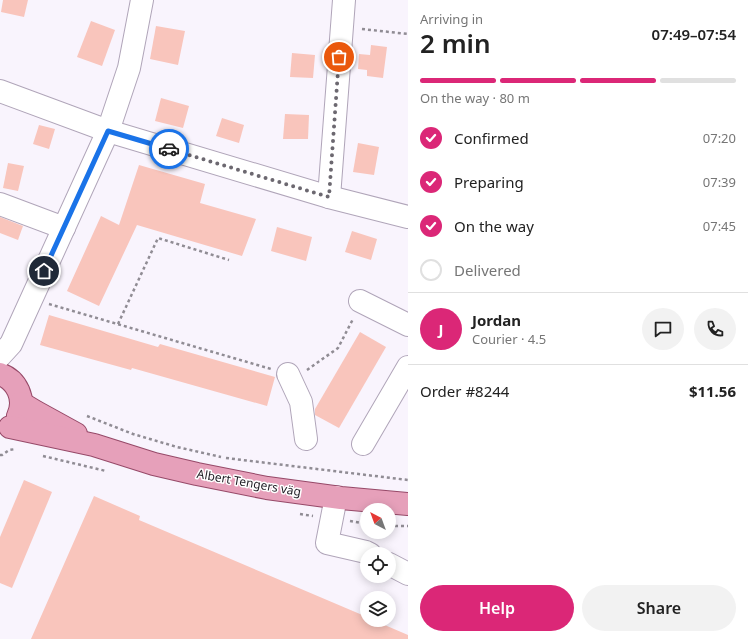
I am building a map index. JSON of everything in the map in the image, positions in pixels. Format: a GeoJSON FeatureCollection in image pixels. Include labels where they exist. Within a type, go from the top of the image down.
{"type":"FeatureCollection","features":[{"type":"Feature","properties":{"kind":"main road"},"geometry":{"type":"LineString","coordinates":[[4,376],[14,383],[18,389],[21,403],[20,412],[16,420],[5,430]]}},
{"type":"Feature","properties":{"kind":"main road","name":"Albert Tengers väg"},"geometry":{"type":"LineString","coordinates":[[21,403],[94,444]]}},
{"type":"Feature","properties":{"kind":"main road","name":"Albert Tengers väg"},"geometry":{"type":"LineString","coordinates":[[5,430],[94,444],[154,464],[266,488],[387,503],[408,504]]}},
{"type":"Feature","properties":{"kind":"street"},"geometry":{"type":"LineString","coordinates":[[4,376],[6,350],[31,300],[108,131],[129,68],[142,0]]}},
{"type":"Feature","properties":{"kind":"street"},"geometry":{"type":"LineString","coordinates":[[329,197],[344,0]]}},
{"type":"Feature","properties":{"kind":"street"},"geometry":{"type":"LineString","coordinates":[[0,91],[108,131],[329,197],[408,217]]}},
{"type":"Feature","properties":{"kind":"street"},"geometry":{"type":"LineString","coordinates":[[0,204],[64,228]]}},
{"type":"Feature","properties":{"kind":"street"},"geometry":{"type":"LineString","coordinates":[[360,301],[408,325]]}},
{"type":"Feature","properties":{"kind":"street"},"geometry":{"type":"LineString","coordinates":[[363,444],[408,367]]}},
{"type":"Feature","properties":{"kind":"street"},"geometry":{"type":"LineString","coordinates":[[288,374],[301,402],[306,439]]}},
{"type":"Feature","properties":{"kind":"street"},"geometry":{"type":"LineString","coordinates":[[336,497],[327,543],[360,551]]}},
{"type":"Feature","properties":{"kind":"street"},"geometry":{"type":"LineString","coordinates":[[396,568],[408,574]]}},
{"type":"Feature","properties":{"kind":"path"},"geometry":{"type":"LineString","coordinates":[[341,26],[408,34]]}},
{"type":"Feature","properties":{"kind":"path"},"geometry":{"type":"LineString","coordinates":[[118,324],[158,238],[229,260]]}},
{"type":"Feature","properties":{"kind":"path"},"geometry":{"type":"LineString","coordinates":[[31,300],[288,374],[304,372],[338,348],[360,301]]}},
{"type":"Feature","properties":{"kind":"path"},"geometry":{"type":"LineString","coordinates":[[86,416],[132,434],[177,447],[226,458],[408,480]]}},
{"type":"Feature","properties":{"kind":"path"},"geometry":{"type":"LineString","coordinates":[[396,526],[408,526]]}},
{"type":"Feature","properties":{"kind":"building"},"geometry":{"type":"Polygon","coordinates":[[[3,0],[28,0],[24,17],[1,12],[3,0]]]}},
{"type":"Feature","properties":{"kind":"building"},"geometry":{"type":"Polygon","coordinates":[[[91,21],[115,30],[102,66],[77,57],[91,21]]]}},
{"type":"Feature","properties":{"kind":"building"},"geometry":{"type":"Polygon","coordinates":[[[156,26],[185,31],[178,65],[150,59],[156,26]]]}},
{"type":"Feature","properties":{"kind":"building"},"geometry":{"type":"Polygon","coordinates":[[[371,45],[387,47],[383,78],[367,76],[367,70],[358,69],[359,54],[370,55],[371,45]]]}},
{"type":"Feature","properties":{"kind":"building"},"geometry":{"type":"Polygon","coordinates":[[[292,53],[315,55],[313,78],[290,77],[292,53]]]}},
{"type":"Feature","properties":{"kind":"building"},"geometry":{"type":"Polygon","coordinates":[[[161,98],[189,106],[183,128],[155,121],[161,98]]]}},
{"type":"Feature","properties":{"kind":"building"},"geometry":{"type":"Polygon","coordinates":[[[285,114],[309,115],[308,139],[283,139],[285,114]]]}},
{"type":"Feature","properties":{"kind":"building"},"geometry":{"type":"Polygon","coordinates":[[[222,118],[244,125],[239,143],[216,136],[222,118]]]}},
{"type":"Feature","properties":{"kind":"building"},"geometry":{"type":"Polygon","coordinates":[[[39,125],[55,129],[49,149],[33,144],[39,125]]]}},
{"type":"Feature","properties":{"kind":"building"},"geometry":{"type":"Polygon","coordinates":[[[358,143],[379,147],[374,175],[353,172],[358,143]]]}},
{"type":"Feature","properties":{"kind":"building"},"geometry":{"type":"Polygon","coordinates":[[[8,163],[24,166],[18,191],[3,188],[8,163]]]}},
{"type":"Feature","properties":{"kind":"building"},"geometry":{"type":"Polygon","coordinates":[[[139,165],[205,184],[200,203],[256,219],[242,256],[137,225],[99,306],[67,291],[101,216],[119,225],[139,165]]]}},
{"type":"Feature","properties":{"kind":"building"},"geometry":{"type":"Polygon","coordinates":[[[0,217],[23,226],[18,240],[0,233],[0,217]]]}},
{"type":"Feature","properties":{"kind":"building"},"geometry":{"type":"Polygon","coordinates":[[[277,227],[312,237],[306,261],[271,251],[277,227]]]}},
{"type":"Feature","properties":{"kind":"building"},"geometry":{"type":"Polygon","coordinates":[[[352,231],[377,239],[371,260],[345,252],[352,231]]]}},
{"type":"Feature","properties":{"kind":"building"},"geometry":{"type":"Polygon","coordinates":[[[49,315],[158,347],[160,344],[275,377],[267,406],[132,368],[131,370],[40,345],[49,315]]]}},
{"type":"Feature","properties":{"kind":"building"},"geometry":{"type":"Polygon","coordinates":[[[360,332],[386,347],[339,428],[315,415],[315,409],[360,332]]]}},
{"type":"Feature","properties":{"kind":"building"},"geometry":{"type":"Polygon","coordinates":[[[24,480],[52,492],[12,588],[0,583],[0,537],[24,480]]]}},
{"type":"Feature","properties":{"kind":"building"},"geometry":{"type":"Polygon","coordinates":[[[94,496],[140,516],[139,520],[360,614],[360,627],[389,627],[408,635],[408,639],[31,639],[94,496]]]}},
{"type":"Feature","properties":{"kind":"way so far"},"geometry":{"type":"LineString","coordinates":[[169,149],[329,197],[339,57]]}},
{"type":"Feature","properties":{"kind":"route"},"geometry":{"type":"LineString","coordinates":[[44,271],[108,131],[169,149]]}}]}
